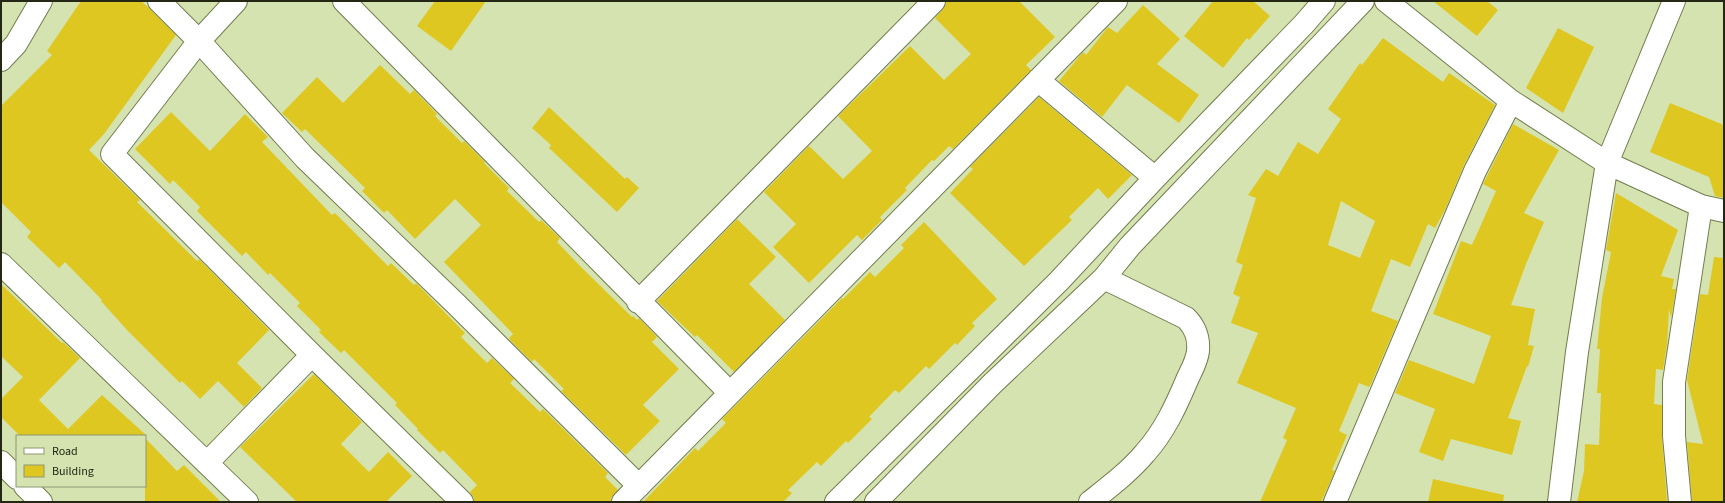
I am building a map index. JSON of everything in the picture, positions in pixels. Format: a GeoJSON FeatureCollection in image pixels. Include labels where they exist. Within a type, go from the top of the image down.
{"type":"FeatureCollection","features":[{"type":"Feature","properties":{"kind":"street"},"geometry":{"type":"LineString","coordinates":[[6,47],[41,1]]}},
{"type":"Feature","properties":{"kind":"street"},"geometry":{"type":"LineString","coordinates":[[159,1],[199,41],[305,158],[639,486]]}},
{"type":"Feature","properties":{"kind":"street"},"geometry":{"type":"LineString","coordinates":[[236,1],[199,41],[112,154],[312,355],[462,502]]}},
{"type":"Feature","properties":{"kind":"street"},"geometry":{"type":"LineString","coordinates":[[638,302],[934,1]]}},
{"type":"Feature","properties":{"kind":"street"},"geometry":{"type":"LineString","coordinates":[[623,502],[1116,1]]}},
{"type":"Feature","properties":{"kind":"street"},"geometry":{"type":"LineString","coordinates":[[836,502],[1059,281],[1155,178],[1304,24],[1324,1]]}},
{"type":"Feature","properties":{"kind":"street"},"geometry":{"type":"LineString","coordinates":[[876,502],[992,384],[1104,278],[1130,246],[1363,1]]}},
{"type":"Feature","properties":{"kind":"street"},"geometry":{"type":"LineString","coordinates":[[1386,1],[1511,101],[1569,140],[1602,160],[1701,206],[1724,211]]}},
{"type":"Feature","properties":{"kind":"street"},"geometry":{"type":"LineString","coordinates":[[1559,502],[1602,160],[1674,1]]}},
{"type":"Feature","properties":{"kind":"street"},"geometry":{"type":"LineString","coordinates":[[353,5],[638,302],[730,394]]}},
{"type":"Feature","properties":{"kind":"street"},"geometry":{"type":"LineString","coordinates":[[1304,24],[1323,44]]}},
{"type":"Feature","properties":{"kind":"street"},"geometry":{"type":"LineString","coordinates":[[1038,80],[1155,178]]}},
{"type":"Feature","properties":{"kind":"street"},"geometry":{"type":"LineString","coordinates":[[1336,502],[1475,171],[1511,101]]}},
{"type":"Feature","properties":{"kind":"street"},"geometry":{"type":"LineString","coordinates":[[1680,502],[1674,436],[1674,382],[1701,206]]}},
{"type":"Feature","properties":{"kind":"street"},"geometry":{"type":"LineString","coordinates":[[2,267],[247,502]]}},
{"type":"Feature","properties":{"kind":"street"},"geometry":{"type":"LineString","coordinates":[[1090,502],[1126,473],[1145,453],[1162,431],[1174,410],[1198,352],[1198,338],[1194,326],[1186,318],[1104,278]]}},
{"type":"Feature","properties":{"kind":"street"},"geometry":{"type":"LineString","coordinates":[[207,463],[312,355]]}},
{"type":"Feature","properties":{"kind":"street"},"geometry":{"type":"LineString","coordinates":[[1,462],[16,477]]}},
{"type":"Feature","properties":{"kind":"street"},"geometry":{"type":"LineString","coordinates":[[26,487],[42,502]]}},
{"type":"Feature","properties":{"kind":"building"},"geometry":{"type":"Polygon","coordinates":[[[81,1],[141,1],[176,35],[104,134],[89,150],[140,200],[137,202],[197,261],[199,259],[269,330],[237,363],[262,388],[244,407],[218,381],[200,399],[182,381],[180,383],[127,330],[101,301],[102,300],[65,262],[59,268],[27,237],[31,232],[1,202],[1,106],[52,55],[47,51],[81,1]]]}},
{"type":"Feature","properties":{"kind":"building"},"geometry":{"type":"Polygon","coordinates":[[[435,1],[486,1],[451,51],[417,26],[435,1]]]}},
{"type":"Feature","properties":{"kind":"building"},"geometry":{"type":"Polygon","coordinates":[[[946,1],[1019,1],[1055,37],[1026,65],[1031,70],[953,149],[949,146],[934,161],[932,160],[905,188],[907,190],[880,217],[882,220],[862,240],[857,235],[809,283],[773,247],[796,224],[764,192],[809,146],[843,179],[872,151],[838,116],[910,46],[944,80],[971,54],[935,18],[943,9],[946,1]]]}},
{"type":"Feature","properties":{"kind":"building"},"geometry":{"type":"Polygon","coordinates":[[[1213,1],[1253,1],[1270,16],[1249,40],[1247,38],[1223,68],[1184,36],[1213,1]]]}},
{"type":"Feature","properties":{"kind":"building"},"geometry":{"type":"Polygon","coordinates":[[[1433,1],[1487,1],[1498,10],[1477,36],[1433,1]]]}},
{"type":"Feature","properties":{"kind":"building"},"geometry":{"type":"Polygon","coordinates":[[[1143,5],[1180,39],[1157,64],[1199,95],[1179,123],[1127,85],[1102,117],[1059,81],[1083,52],[1086,55],[1108,27],[1117,33],[1143,5]]]}},
{"type":"Feature","properties":{"kind":"building"},"geometry":{"type":"Polygon","coordinates":[[[1558,28],[1594,47],[1563,113],[1526,88],[1558,28]]]}},
{"type":"Feature","properties":{"kind":"building"},"geometry":{"type":"Polygon","coordinates":[[[1383,38],[1443,82],[1449,73],[1495,105],[1464,165],[1445,210],[1435,228],[1428,224],[1410,267],[1391,259],[1371,311],[1398,321],[1371,384],[1369,387],[1359,383],[1339,431],[1347,435],[1332,470],[1335,471],[1321,502],[1260,502],[1287,440],[1283,438],[1296,408],[1237,383],[1258,333],[1231,323],[1240,297],[1233,294],[1243,265],[1236,262],[1256,198],[1248,195],[1266,169],[1278,176],[1298,142],[1318,154],[1341,119],[1328,109],[1360,63],[1362,65],[1383,38]],[[1341,201],[1328,245],[1360,258],[1375,221],[1341,201]]]}},
{"type":"Feature","properties":{"kind":"building"},"geometry":{"type":"Polygon","coordinates":[[[380,65],[410,94],[414,90],[437,114],[435,116],[462,143],[464,141],[509,188],[507,191],[539,222],[541,220],[560,238],[557,242],[581,267],[632,317],[633,316],[637,320],[639,318],[657,337],[652,342],[679,369],[643,405],[660,421],[626,455],[561,391],[564,389],[534,359],[532,362],[510,340],[509,338],[513,334],[444,262],[481,225],[455,199],[415,239],[387,210],[384,213],[362,191],[365,188],[305,129],[302,132],[282,113],[317,77],[343,103],[380,65]]]}},
{"type":"Feature","properties":{"kind":"building"},"geometry":{"type":"Polygon","coordinates":[[[1039,97],[1132,175],[1108,199],[1098,188],[1069,217],[1072,220],[1024,266],[950,193],[973,169],[970,167],[1039,97]]]}},
{"type":"Feature","properties":{"kind":"building"},"geometry":{"type":"Polygon","coordinates":[[[1670,103],[1724,125],[1724,198],[1715,196],[1709,177],[1650,152],[1670,103]]]}},
{"type":"Feature","properties":{"kind":"building"},"geometry":{"type":"Polygon","coordinates":[[[549,107],[625,179],[627,177],[639,188],[617,212],[549,148],[551,145],[532,128],[549,107]]]}},
{"type":"Feature","properties":{"kind":"building"},"geometry":{"type":"Polygon","coordinates":[[[171,112],[210,151],[245,114],[268,137],[262,142],[332,215],[335,213],[388,266],[391,263],[414,285],[416,283],[465,333],[461,337],[487,363],[492,358],[514,379],[510,383],[540,412],[543,409],[608,473],[605,477],[618,490],[611,498],[611,502],[474,502],[474,498],[470,492],[477,485],[443,450],[440,453],[417,430],[418,429],[395,405],[397,403],[344,350],[341,353],[319,332],[321,330],[297,306],[300,303],[270,273],[268,275],[246,252],[242,256],[197,211],[200,207],[173,180],[170,184],[135,149],[171,112]]]}},
{"type":"Feature","properties":{"kind":"building"},"geometry":{"type":"Polygon","coordinates":[[[1513,124],[1559,150],[1524,213],[1544,222],[1526,264],[1511,305],[1535,309],[1528,345],[1534,346],[1528,367],[1527,366],[1508,418],[1521,421],[1512,455],[1451,439],[1443,461],[1419,452],[1435,409],[1395,393],[1409,360],[1474,384],[1491,336],[1433,314],[1461,241],[1472,245],[1496,191],[1483,184],[1513,124]]]}},
{"type":"Feature","properties":{"kind":"building"},"geometry":{"type":"Polygon","coordinates":[[[1616,193],[1678,230],[1661,276],[1674,279],[1672,289],[1676,289],[1671,318],[1669,309],[1667,345],[1663,370],[1656,369],[1654,404],[1662,405],[1662,437],[1667,502],[1577,502],[1584,471],[1585,444],[1599,445],[1601,393],[1597,393],[1600,349],[1597,349],[1602,298],[1611,252],[1606,250],[1616,193]]]}},
{"type":"Feature","properties":{"kind":"building"},"geometry":{"type":"Polygon","coordinates":[[[737,219],[776,257],[749,284],[785,320],[734,372],[697,335],[695,337],[657,301],[737,219]]]}},
{"type":"Feature","properties":{"kind":"building"},"geometry":{"type":"Polygon","coordinates":[[[924,222],[997,299],[972,323],[975,326],[957,345],[955,343],[929,369],[926,366],[899,393],[895,390],[869,417],[872,419],[848,443],[846,441],[821,466],[817,462],[788,490],[792,493],[783,502],[643,502],[695,448],[698,451],[726,423],[722,419],[842,298],[843,299],[870,272],[875,277],[904,248],[901,245],[924,222]]]}},
{"type":"Feature","properties":{"kind":"building"},"geometry":{"type":"Polygon","coordinates":[[[1714,257],[1724,258],[1724,502],[1692,502],[1687,442],[1703,444],[1687,380],[1700,294],[1708,295],[1714,257]]]}},
{"type":"Feature","properties":{"kind":"building"},"geometry":{"type":"Polygon","coordinates":[[[1,284],[62,343],[63,342],[80,358],[39,400],[68,429],[102,395],[146,435],[19,435],[1,417],[1,399],[23,377],[1,356],[1,284]]]}},
{"type":"Feature","properties":{"kind":"building"},"geometry":{"type":"Polygon","coordinates":[[[314,374],[362,422],[341,444],[369,472],[388,452],[412,476],[386,502],[297,502],[240,447],[314,374]]]}},
{"type":"Feature","properties":{"kind":"building"},"geometry":{"type":"Polygon","coordinates":[[[146,439],[177,471],[184,465],[221,502],[145,502],[146,439]]]}},
{"type":"Feature","properties":{"kind":"building"},"geometry":{"type":"Polygon","coordinates":[[[1433,479],[1504,495],[1503,502],[1428,502],[1433,479]]]}}]}
